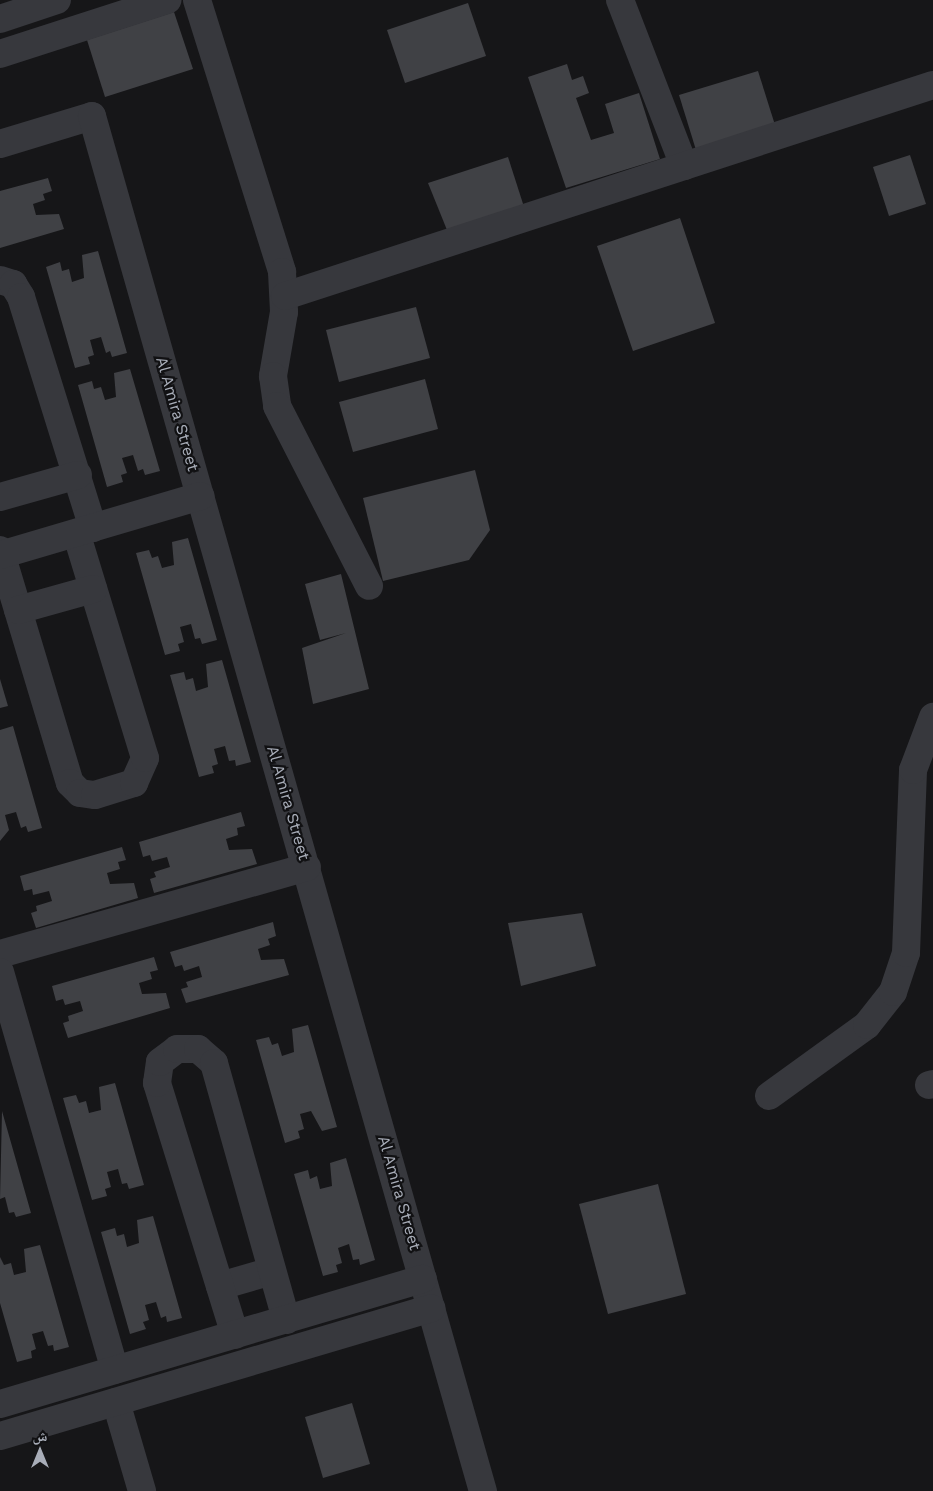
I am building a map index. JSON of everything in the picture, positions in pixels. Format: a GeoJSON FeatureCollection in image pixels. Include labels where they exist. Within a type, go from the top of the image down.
{"type":"FeatureCollection","features":[{"type":"Feature","properties":{"kind":"street"},"geometry":{"type":"LineString","coordinates":[[2,12],[57,0]]}},
{"type":"Feature","properties":{"kind":"street"},"geometry":{"type":"LineString","coordinates":[[0,54],[167,0]]}},
{"type":"Feature","properties":{"kind":"street"},"geometry":{"type":"LineString","coordinates":[[197,0],[282,272],[285,296],[274,360],[277,406],[369,586]]}},
{"type":"Feature","properties":{"kind":"street"},"geometry":{"type":"LineString","coordinates":[[620,0],[684,166]]}},
{"type":"Feature","properties":{"kind":"street"},"geometry":{"type":"LineString","coordinates":[[285,296],[933,85]]}},
{"type":"Feature","properties":{"kind":"street","name":"Al Amira Street"},"geometry":{"type":"LineString","coordinates":[[0,144],[92,116],[483,1491]]}},
{"type":"Feature","properties":{"kind":"street"},"geometry":{"type":"LineString","coordinates":[[0,280],[13,284],[21,297],[78,475],[85,530],[93,589],[145,758],[134,782],[95,795],[80,793],[70,783],[1,553],[85,530],[201,496]]}},
{"type":"Feature","properties":{"kind":"street"},"geometry":{"type":"LineString","coordinates":[[0,498],[78,475]]}},
{"type":"Feature","properties":{"kind":"street"},"geometry":{"type":"LineString","coordinates":[[18,610],[93,589]]}},
{"type":"Feature","properties":{"kind":"street"},"geometry":{"type":"LineString","coordinates":[[769,1096],[867,1025],[893,992],[906,953],[913,770],[933,717]]}},
{"type":"Feature","properties":{"kind":"street"},"geometry":{"type":"LineString","coordinates":[[0,954],[307,867]]}},
{"type":"Feature","properties":{"kind":"street"},"geometry":{"type":"LineString","coordinates":[[0,972],[125,1368],[144,1393]]}},
{"type":"Feature","properties":{"kind":"street"},"geometry":{"type":"LineString","coordinates":[[235,1335],[157,1082],[160,1062],[177,1049],[198,1049],[214,1063],[286,1320]]}},
{"type":"Feature","properties":{"kind":"street"},"geometry":{"type":"LineString","coordinates":[[220,1286],[272,1271]]}},
{"type":"Feature","properties":{"kind":"street"},"geometry":{"type":"LineString","coordinates":[[0,1404],[423,1280]]}},
{"type":"Feature","properties":{"kind":"street"},"geometry":{"type":"LineString","coordinates":[[0,1436],[431,1308]]}},
{"type":"Feature","properties":{"kind":"street"},"geometry":{"type":"LineString","coordinates":[[73,1383],[82,1412]]}},
{"type":"Feature","properties":{"kind":"street"},"geometry":{"type":"LineString","coordinates":[[116,1402],[142,1491]]}},
{"type":"Feature","properties":{"kind":"building"},"geometry":{"type":"Polygon","coordinates":[[[468,3],[486,56],[405,83],[387,30],[468,3]]]}},
{"type":"Feature","properties":{"kind":"building"},"geometry":{"type":"Polygon","coordinates":[[[174,12],[193,69],[105,97],[87,40],[174,12]]]}},
{"type":"Feature","properties":{"kind":"building"},"geometry":{"type":"Polygon","coordinates":[[[567,64],[572,80],[583,76],[589,93],[576,98],[591,140],[614,133],[605,104],[639,93],[660,159],[566,188],[528,77],[567,64]]]}},
{"type":"Feature","properties":{"kind":"building"},"geometry":{"type":"Polygon","coordinates":[[[758,71],[775,125],[696,150],[679,95],[758,71]]]}},
{"type":"Feature","properties":{"kind":"building"},"geometry":{"type":"Polygon","coordinates":[[[910,155],[926,204],[889,216],[873,167],[910,155]]]}},
{"type":"Feature","properties":{"kind":"building"},"geometry":{"type":"Polygon","coordinates":[[[508,157],[525,210],[449,235],[428,183],[508,157]]]}},
{"type":"Feature","properties":{"kind":"building"},"geometry":{"type":"Polygon","coordinates":[[[48,178],[52,191],[43,194],[45,200],[33,204],[36,215],[59,214],[64,229],[0,248],[0,191],[48,178]]]}},
{"type":"Feature","properties":{"kind":"building"},"geometry":{"type":"Polygon","coordinates":[[[680,218],[715,323],[633,351],[597,246],[680,218]]]}},
{"type":"Feature","properties":{"kind":"building"},"geometry":{"type":"Polygon","coordinates":[[[98,251],[127,353],[112,357],[110,351],[106,353],[101,337],[90,340],[94,355],[88,357],[90,364],[75,368],[46,267],[60,262],[62,271],[69,269],[72,282],[84,278],[82,255],[98,251]]]}},
{"type":"Feature","properties":{"kind":"building"},"geometry":{"type":"Polygon","coordinates":[[[416,307],[430,358],[339,382],[326,330],[416,307]]]}},
{"type":"Feature","properties":{"kind":"building"},"geometry":{"type":"Polygon","coordinates":[[[130,369],[160,471],[145,475],[143,469],[138,471],[133,455],[122,458],[127,473],[121,475],[123,482],[107,487],[78,385],[92,381],[94,389],[101,387],[105,400],[116,397],[114,373],[130,369]]]}},
{"type":"Feature","properties":{"kind":"building"},"geometry":{"type":"Polygon","coordinates":[[[425,379],[438,429],[353,452],[339,402],[425,379]]]}},
{"type":"Feature","properties":{"kind":"building"},"geometry":{"type":"Polygon","coordinates":[[[475,470],[490,530],[469,560],[383,581],[363,498],[475,470]]]}},
{"type":"Feature","properties":{"kind":"building"},"geometry":{"type":"Polygon","coordinates":[[[188,538],[217,640],[202,644],[200,638],[195,639],[191,624],[180,627],[184,642],[178,644],[180,651],[165,655],[136,553],[149,550],[152,558],[158,556],[162,568],[174,565],[172,542],[188,538]]]}},
{"type":"Feature","properties":{"kind":"building"},"geometry":{"type":"Polygon","coordinates":[[[341,574],[369,689],[313,704],[302,648],[346,633],[320,640],[305,584],[341,574]]]}},
{"type":"Feature","properties":{"kind":"building"},"geometry":{"type":"Polygon","coordinates":[[[222,660],[251,762],[236,766],[235,760],[229,761],[225,746],[214,749],[218,764],[212,766],[214,773],[199,777],[170,675],[184,672],[186,680],[193,678],[196,691],[208,687],[206,664],[222,660]]]}},
{"type":"Feature","properties":{"kind":"building"},"geometry":{"type":"Polygon","coordinates":[[[0,679],[8,706],[0,708],[0,679]]]}},
{"type":"Feature","properties":{"kind":"building"},"geometry":{"type":"Polygon","coordinates":[[[13,726],[42,828],[28,832],[26,826],[21,828],[16,812],[5,815],[9,830],[0,841],[0,730],[13,726]]]}},
{"type":"Feature","properties":{"kind":"building"},"geometry":{"type":"Polygon","coordinates":[[[241,812],[245,826],[237,828],[238,835],[226,839],[229,850],[252,849],[257,864],[154,893],[150,879],[156,877],[154,872],[170,867],[167,857],[152,861],[150,855],[143,857],[139,842],[241,812]]]}},
{"type":"Feature","properties":{"kind":"building"},"geometry":{"type":"Polygon","coordinates":[[[122,847],[126,860],[118,862],[120,869],[107,873],[110,884],[134,883],[138,898],[36,928],[31,913],[37,911],[36,906],[52,901],[49,891],[33,895],[32,889],[24,891],[20,876],[122,847]]]}},
{"type":"Feature","properties":{"kind":"building"},"geometry":{"type":"Polygon","coordinates":[[[582,913],[596,966],[521,986],[508,923],[582,913]]]}},
{"type":"Feature","properties":{"kind":"building"},"geometry":{"type":"Polygon","coordinates":[[[273,922],[276,936],[268,939],[270,945],[258,949],[261,960],[284,959],[289,975],[186,1003],[181,989],[188,987],[186,982],[202,977],[199,966],[184,971],[182,965],[175,967],[170,952],[273,922]]]}},
{"type":"Feature","properties":{"kind":"building"},"geometry":{"type":"Polygon","coordinates":[[[154,957],[158,970],[150,972],[152,979],[139,983],[142,994],[166,993],[170,1008],[68,1038],[63,1023],[69,1021],[68,1016],[83,1011],[80,1001],[65,1005],[63,999],[56,1001],[52,986],[154,957]]]}},
{"type":"Feature","properties":{"kind":"building"},"geometry":{"type":"Polygon","coordinates":[[[308,1025],[337,1127],[322,1131],[311,1111],[300,1114],[304,1129],[298,1131],[300,1138],[285,1143],[256,1040],[269,1037],[272,1045],[278,1043],[282,1056],[294,1052],[292,1029],[308,1025]]]}},
{"type":"Feature","properties":{"kind":"building"},"geometry":{"type":"Polygon","coordinates":[[[115,1083],[144,1185],[129,1189],[127,1183],[122,1184],[118,1169],[107,1172],[111,1187],[105,1189],[107,1196],[92,1200],[63,1098],[76,1095],[79,1103],[86,1101],[89,1113],[101,1110],[99,1087],[115,1083]]]}},
{"type":"Feature","properties":{"kind":"building"},"geometry":{"type":"Polygon","coordinates":[[[2,1111],[31,1213],[16,1217],[14,1212],[9,1213],[5,1197],[0,1199],[2,1111]]]}},
{"type":"Feature","properties":{"kind":"building"},"geometry":{"type":"Polygon","coordinates":[[[346,1158],[375,1260],[360,1265],[359,1259],[353,1260],[349,1244],[338,1248],[342,1263],[336,1265],[338,1272],[323,1276],[294,1174],[308,1170],[310,1179],[317,1176],[320,1189],[332,1186],[330,1163],[346,1158]]]}},
{"type":"Feature","properties":{"kind":"building"},"geometry":{"type":"Polygon","coordinates":[[[658,1184],[686,1294],[608,1314],[579,1204],[658,1184]]]}},
{"type":"Feature","properties":{"kind":"building"},"geometry":{"type":"Polygon","coordinates":[[[153,1216],[182,1318],[167,1322],[166,1316],[161,1318],[156,1302],[145,1305],[149,1320],[143,1322],[146,1329],[130,1334],[101,1232],[115,1228],[117,1236],[124,1234],[127,1247],[139,1243],[137,1220],[153,1216]]]}},
{"type":"Feature","properties":{"kind":"building"},"geometry":{"type":"Polygon","coordinates":[[[40,1245],[69,1347],[54,1351],[53,1345],[48,1346],[43,1331],[32,1334],[36,1349],[31,1351],[32,1358],[17,1362],[0,1303],[0,1257],[4,1265],[11,1263],[14,1275],[26,1272],[24,1249],[40,1245]]]}},
{"type":"Feature","properties":{"kind":"building"},"geometry":{"type":"Polygon","coordinates":[[[352,1403],[370,1464],[323,1478],[305,1417],[352,1403]]]}}]}
